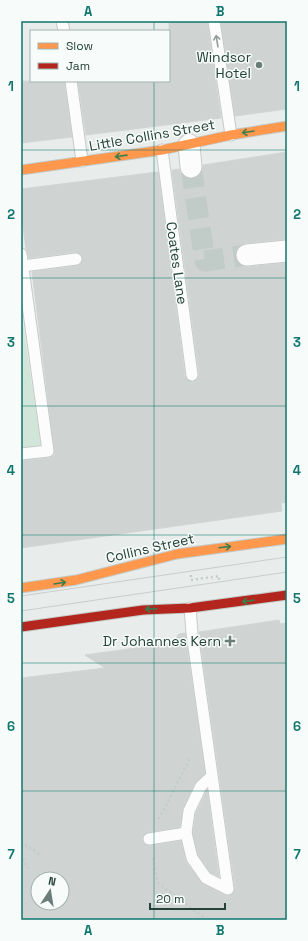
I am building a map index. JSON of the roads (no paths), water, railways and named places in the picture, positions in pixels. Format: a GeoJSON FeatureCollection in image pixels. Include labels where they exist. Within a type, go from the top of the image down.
{"type":"FeatureCollection","features":[{"type":"Feature","properties":{"kind":"street","name":"Little Collins Street"},"geometry":{"type":"LineString","coordinates":[[21,170],[162,150],[231,135],[287,126]]}},
{"type":"Feature","properties":{"kind":"street"},"geometry":{"type":"LineString","coordinates":[[189,145],[191,167]]}},
{"type":"Feature","properties":{"kind":"street"},"geometry":{"type":"LineString","coordinates":[[247,255],[287,250]]}},
{"type":"Feature","properties":{"kind":"street","name":"Collins Street"},"geometry":{"type":"LineString","coordinates":[[21,588],[76,580],[187,552],[287,539]]}},
{"type":"Feature","properties":{"kind":"street"},"geometry":{"type":"LineString","coordinates":[[21,627],[143,610],[190,608],[287,595]]}},
{"type":"Feature","properties":{"kind":"lane"},"geometry":{"type":"LineString","coordinates":[[214,21],[231,135]]}},
{"type":"Feature","properties":{"kind":"lane"},"geometry":{"type":"LineString","coordinates":[[71,82],[82,161]]}},
{"type":"Feature","properties":{"kind":"lane","name":"Coates Lane"},"geometry":{"type":"LineString","coordinates":[[162,150],[192,375]]}},
{"type":"Feature","properties":{"kind":"lane"},"geometry":{"type":"LineString","coordinates":[[21,254],[48,451],[21,454]]}},
{"type":"Feature","properties":{"kind":"lane"},"geometry":{"type":"LineString","coordinates":[[23,266],[76,259]]}},
{"type":"Feature","properties":{"kind":"lane"},"geometry":{"type":"LineString","coordinates":[[190,608],[192,633],[228,889],[206,878],[192,858],[186,833],[189,811],[201,786],[212,776]]}},
{"type":"Feature","properties":{"kind":"lane"},"geometry":{"type":"LineString","coordinates":[[149,840],[186,833]]}},
{"type":"Feature","properties":{"kind":"tunnel"},"geometry":{"type":"LineString","coordinates":[[191,167],[205,261],[247,255]]}},
{"type":"Feature","properties":{"kind":"tram line"},"geometry":{"type":"LineString","coordinates":[[21,596],[287,557]]}},
{"type":"Feature","properties":{"kind":"tram line"},"geometry":{"type":"LineString","coordinates":[[21,611],[287,572]]}},
{"type":"Feature","properties":{"kind":"place","name":"Windsor Hotel"},"geometry":{"type":"Point","coordinates":[259,65]}},
{"type":"Feature","properties":{"kind":"place","name":"Dr Johannes Kern"},"geometry":{"type":"Point","coordinates":[230,641]}}]}
